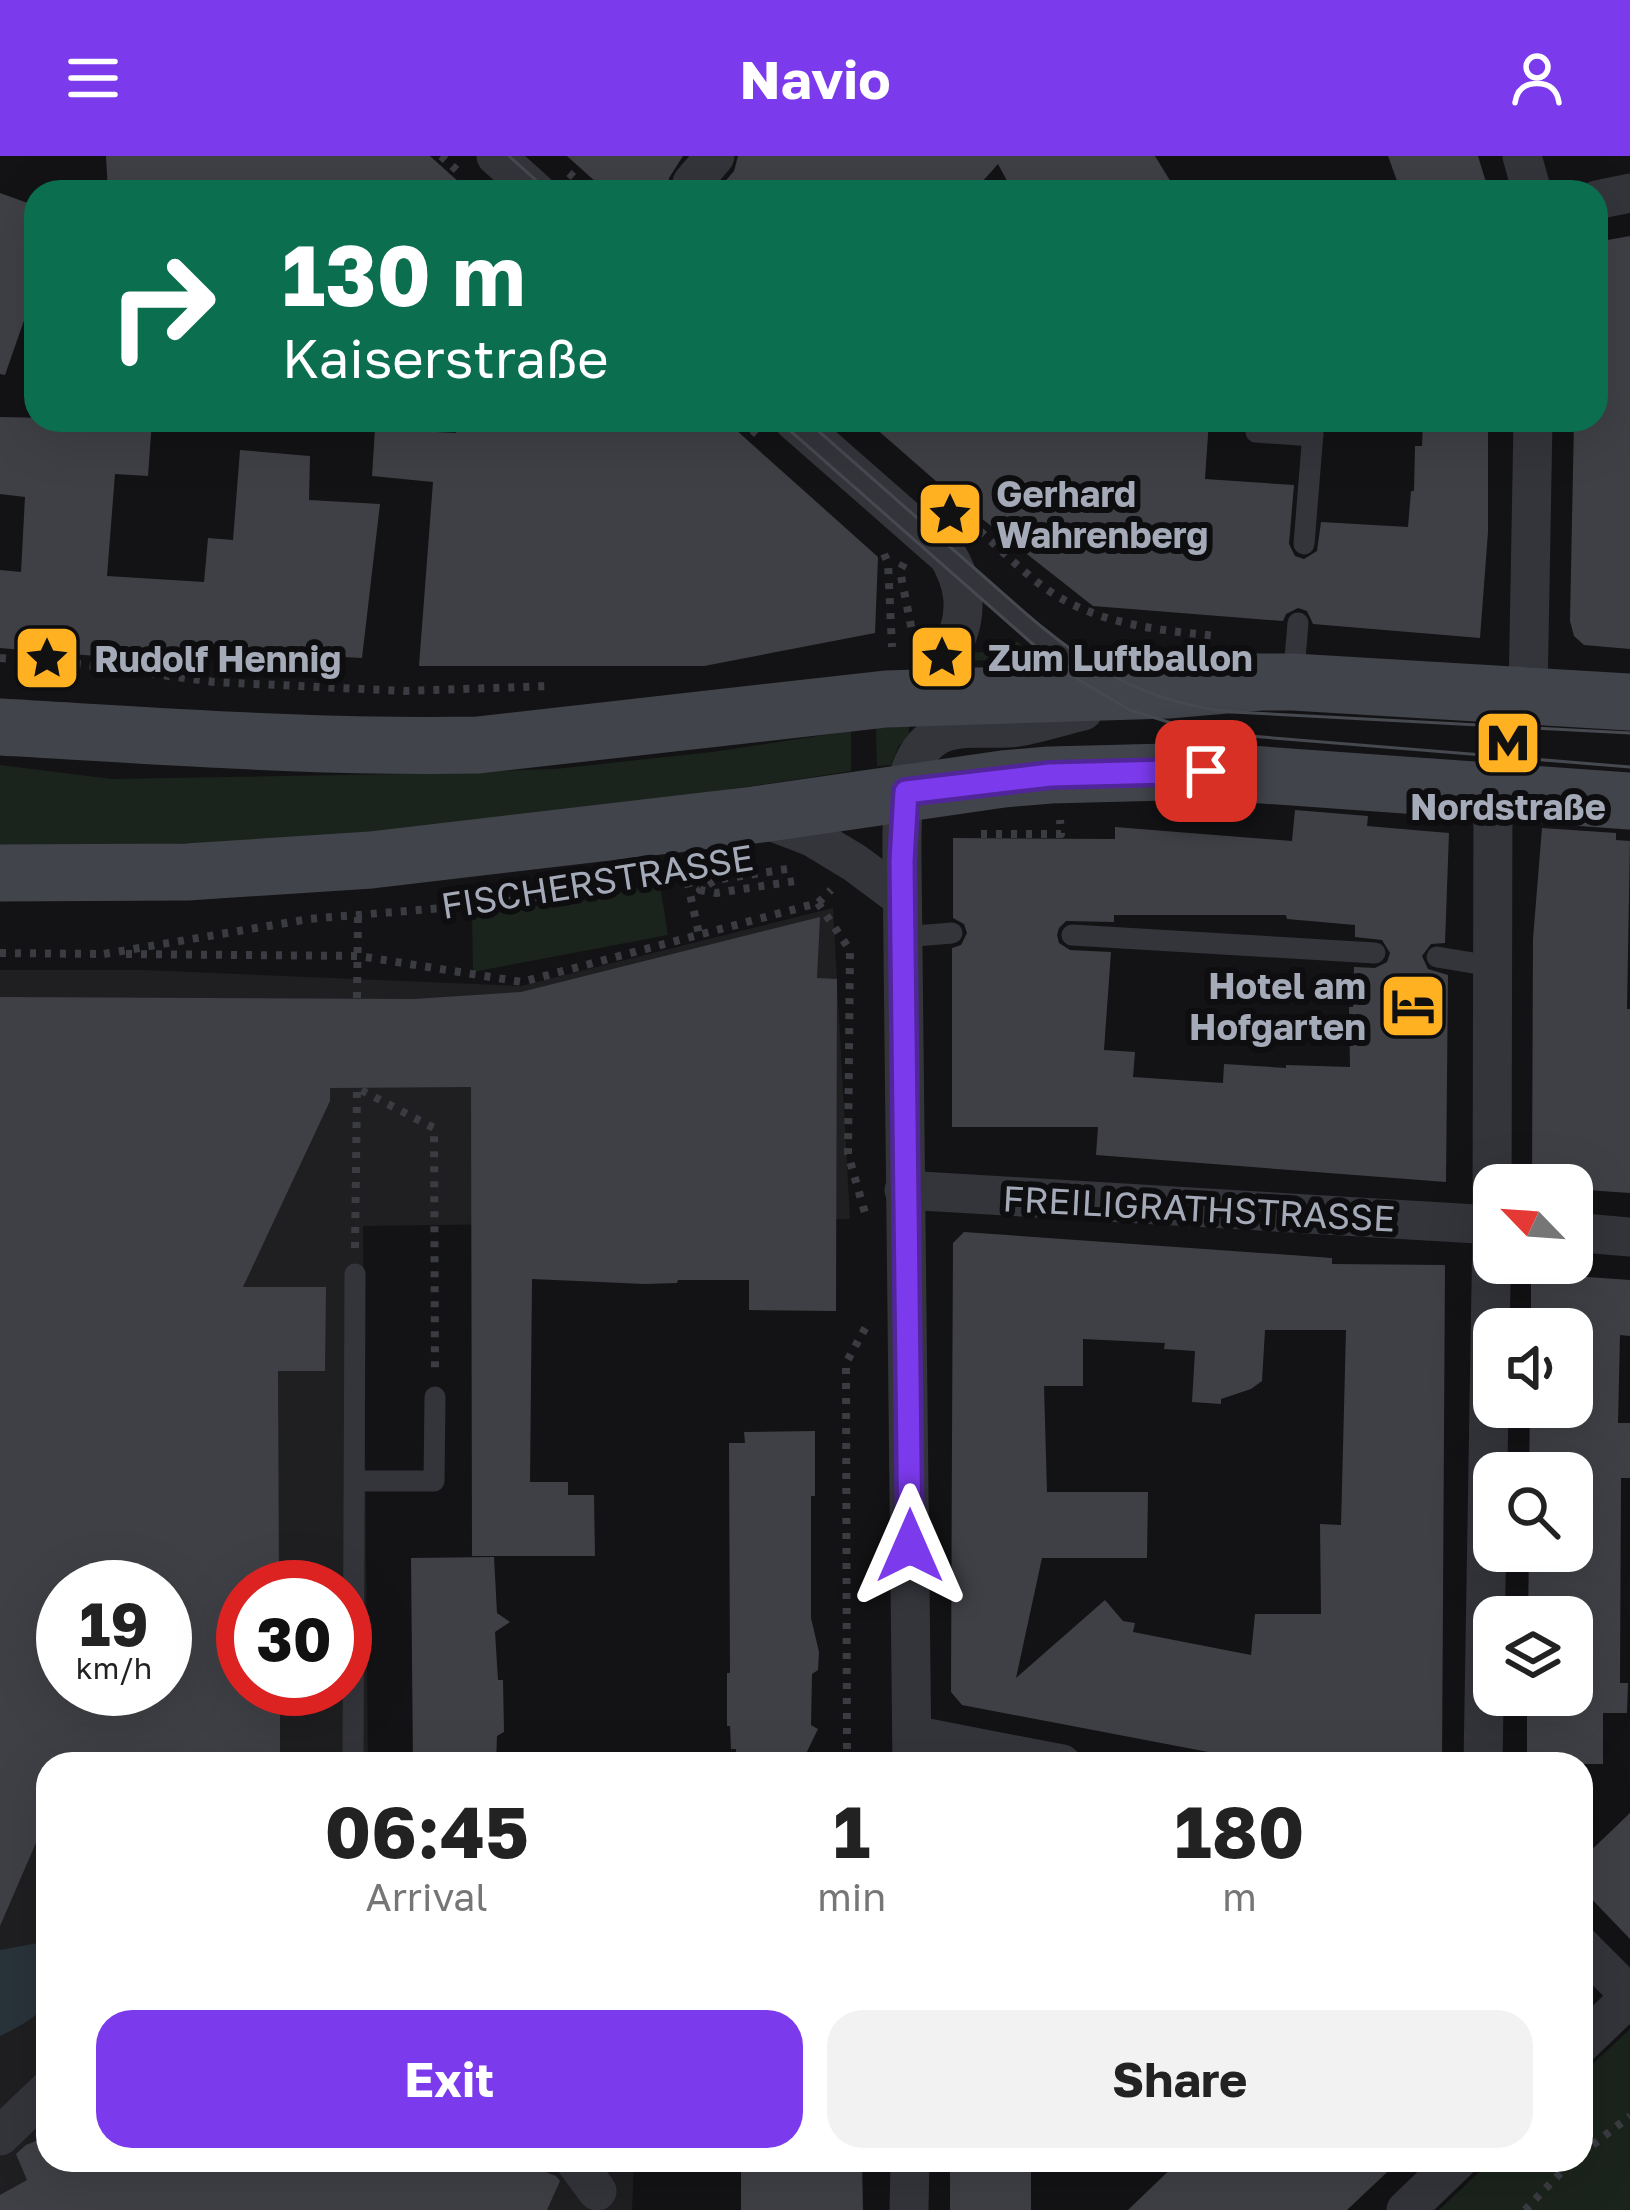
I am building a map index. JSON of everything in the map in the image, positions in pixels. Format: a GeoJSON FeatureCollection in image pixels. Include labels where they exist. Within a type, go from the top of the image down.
{"type":"FeatureCollection","features":[{"type":"Feature","properties":{"kind":"main road"},"geometry":{"type":"LineString","coordinates":[[0,728],[210,740],[478,745],[886,699],[916,674],[1144,690],[1295,649],[1528,696],[1630,703]]}},
{"type":"Feature","properties":{"kind":"main road","name":"FISCHERSTRASSE"},"geometry":{"type":"LineString","coordinates":[[0,873],[187,872],[371,860],[1050,775],[1182,771],[1630,801]]}},
{"type":"Feature","properties":{"kind":"street"},"geometry":{"type":"LineString","coordinates":[[496,156],[523,180]]}},
{"type":"Feature","properties":{"kind":"street"},"geometry":{"type":"LineString","coordinates":[[807,432],[948,556],[957,572],[962,626],[943,665],[916,674]]}},
{"type":"Feature","properties":{"kind":"street"},"geometry":{"type":"LineString","coordinates":[[1528,696],[1533,432]]}},
{"type":"Feature","properties":{"kind":"street"},"geometry":{"type":"LineString","coordinates":[[942,1752],[912,1749],[904,1190],[906,792],[917,754],[945,732],[1016,728],[1144,690]]}},
{"type":"Feature","properties":{"kind":"street"},"geometry":{"type":"LineString","coordinates":[[1493,791],[1493,1164]]}},
{"type":"Feature","properties":{"kind":"street"},"geometry":{"type":"LineString","coordinates":[[754,815],[812,837],[855,863],[903,918]]}},
{"type":"Feature","properties":{"kind":"street","name":"FREILIGRATHSTRASSE"},"geometry":{"type":"LineString","coordinates":[[904,1190],[1473,1224]]}},
{"type":"Feature","properties":{"kind":"street"},"geometry":{"type":"LineString","coordinates":[[1593,1234],[1630,1237]]}},
{"type":"Feature","properties":{"kind":"street"},"geometry":{"type":"LineString","coordinates":[[1483,1752],[1492,1284]]}},
{"type":"Feature","properties":{"kind":"street"},"geometry":{"type":"LineString","coordinates":[[1593,1958],[1630,1996],[1593,2032]]}},
{"type":"Feature","properties":{"kind":"street"},"geometry":{"type":"LineString","coordinates":[[0,2136],[36,2102]]}},
{"type":"Feature","properties":{"kind":"street"},"geometry":{"type":"LineString","coordinates":[[909,2210],[910,2172]]}},
{"type":"Feature","properties":{"kind":"street"},"geometry":{"type":"LineString","coordinates":[[1406,2210],[1446,2172]]}},
{"type":"Feature","properties":{"kind":"lane"},"geometry":{"type":"LineString","coordinates":[[1304,544],[1314,432]]}},
{"type":"Feature","properties":{"kind":"lane"},"geometry":{"type":"LineString","coordinates":[[948,556],[1061,656],[1144,690]]}},
{"type":"Feature","properties":{"kind":"lane"},"geometry":{"type":"LineString","coordinates":[[903,918],[952,933]]}},
{"type":"Feature","properties":{"kind":"lane"},"geometry":{"type":"LineString","coordinates":[[1072,935],[1375,953]]}},
{"type":"Feature","properties":{"kind":"lane"},"geometry":{"type":"LineString","coordinates":[[1436,957],[1491,966]]}},
{"type":"Feature","properties":{"kind":"lane"},"geometry":{"type":"LineString","coordinates":[[353,1752],[355,1274]]}},
{"type":"Feature","properties":{"kind":"lane"},"geometry":{"type":"LineString","coordinates":[[356,1481],[434,1480],[435,1397]]}},
{"type":"Feature","properties":{"kind":"path"},"geometry":{"type":"LineString","coordinates":[[888,562],[892,647]]}},
{"type":"Feature","properties":{"kind":"path"},"geometry":{"type":"LineString","coordinates":[[900,571],[916,674]]}},
{"type":"Feature","properties":{"kind":"path"},"geometry":{"type":"LineString","coordinates":[[1047,590],[1101,617],[1152,630],[1295,649]]}},
{"type":"Feature","properties":{"kind":"path"},"geometry":{"type":"LineString","coordinates":[[876,649],[923,641]]}},
{"type":"Feature","properties":{"kind":"path"},"geometry":{"type":"LineString","coordinates":[[0,658],[238,683],[404,691],[553,686]]}},
{"type":"Feature","properties":{"kind":"path"},"geometry":{"type":"LineString","coordinates":[[974,834],[1060,834],[1060,817],[1046,818]]}},
{"type":"Feature","properties":{"kind":"path","name":"FISCHERSTRASSE"},"geometry":{"type":"LineString","coordinates":[[671,868],[703,862]]}},
{"type":"Feature","properties":{"kind":"path"},"geometry":{"type":"LineString","coordinates":[[684,866],[695,891],[699,935]]}},
{"type":"Feature","properties":{"kind":"path"},"geometry":{"type":"LineString","coordinates":[[695,891],[715,880],[800,867]]}},
{"type":"Feature","properties":{"kind":"path","name":"FISCHERSTRASSE"},"geometry":{"type":"LineString","coordinates":[[104,953],[309,919],[592,890],[636,876]]}},
{"type":"Feature","properties":{"kind":"path"},"geometry":{"type":"LineString","coordinates":[[695,891],[716,893],[802,880]]}},
{"type":"Feature","properties":{"kind":"path","name":"FISCHERSTRASSE"},"geometry":{"type":"LineString","coordinates":[[0,952],[359,956],[522,982],[818,903],[837,884]]}},
{"type":"Feature","properties":{"kind":"path"},"geometry":{"type":"LineString","coordinates":[[818,903],[850,950],[848,1154],[869,1227]]}},
{"type":"Feature","properties":{"kind":"path"},"geometry":{"type":"LineString","coordinates":[[357,998],[358,915]]}},
{"type":"Feature","properties":{"kind":"path"},"geometry":{"type":"LineString","coordinates":[[355,1274],[357,1088],[434,1128],[435,1397]]}},
{"type":"Feature","properties":{"kind":"path"},"geometry":{"type":"LineString","coordinates":[[847,1752],[846,1363],[868,1326],[868,1306]]}},
{"type":"Feature","properties":{"kind":"path"},"geometry":{"type":"LineString","coordinates":[[1593,2145],[1630,2116]]}},
{"type":"Feature","properties":{"kind":"path"},"geometry":{"type":"LineString","coordinates":[[1525,2210],[1562,2172]]}},
{"type":"Feature","properties":{"kind":"shaded area"},"geometry":{"type":"Polygon","coordinates":[[[1017,641],[1034,657],[967,659],[970,653],[1009,650],[1017,641]]]}},
{"type":"Feature","properties":{"kind":"shaded area"},"geometry":{"type":"Polygon","coordinates":[[[909,726],[909,737],[899,745],[891,765],[877,766],[876,728],[909,726]]]}},
{"type":"Feature","properties":{"kind":"shaded area"},"geometry":{"type":"Polygon","coordinates":[[[851,731],[851,771],[640,802],[320,836],[214,843],[0,846],[0,765],[112,779],[555,769],[851,731]]]}},
{"type":"Feature","properties":{"kind":"shaded area"},"geometry":{"type":"Polygon","coordinates":[[[659,879],[668,935],[473,972],[472,915],[615,895],[659,879]]]}},
{"type":"Feature","properties":{"kind":"shaded area"},"geometry":{"type":"Polygon","coordinates":[[[833,908],[850,1219],[363,1226],[366,1560],[216,1560],[216,1716],[368,1716],[368,1752],[36,1752],[36,2172],[634,2172],[632,2210],[0,2210],[0,970],[144,970],[521,986],[833,908]]]}},
{"type":"Feature","properties":{"kind":"shaded area"},"geometry":{"type":"Polygon","coordinates":[[[36,1943],[36,2014],[0,2036],[0,1950],[36,1943]]]}},
{"type":"Feature","properties":{"kind":"shaded area"},"geometry":{"type":"Polygon","coordinates":[[[1630,2029],[1630,2210],[1439,2210],[1479,2172],[1593,2172],[1593,2064],[1630,2029]]]}},
{"type":"Feature","properties":{"kind":"building"},"geometry":{"type":"Polygon","coordinates":[[[106,156],[430,156],[457,180],[107,180],[106,156]]]}},
{"type":"Feature","properties":{"kind":"building"},"geometry":{"type":"Polygon","coordinates":[[[567,156],[683,156],[669,180],[594,180],[567,156]]]}},
{"type":"Feature","properties":{"kind":"building"},"geometry":{"type":"Polygon","coordinates":[[[738,156],[1155,156],[1170,180],[1007,180],[998,164],[984,180],[726,180],[738,156]]]}},
{"type":"Feature","properties":{"kind":"building"},"geometry":{"type":"Polygon","coordinates":[[[1388,156],[1478,156],[1485,180],[1397,180],[1388,156]]]}},
{"type":"Feature","properties":{"kind":"building"},"geometry":{"type":"Polygon","coordinates":[[[0,193],[24,202],[24,320],[5,375],[0,374],[0,193]]]}},
{"type":"Feature","properties":{"kind":"building"},"geometry":{"type":"Polygon","coordinates":[[[1630,236],[1630,649],[1584,645],[1574,636],[1570,621],[1574,432],[1608,432],[1608,240],[1630,236]]]}},
{"type":"Feature","properties":{"kind":"building"},"geometry":{"type":"Polygon","coordinates":[[[0,417],[24,417],[24,432],[151,432],[148,476],[115,474],[107,576],[204,582],[208,538],[233,540],[240,450],[310,456],[309,500],[380,504],[362,658],[194,649],[192,664],[0,648],[0,570],[21,572],[25,497],[0,494],[0,417]]]}},
{"type":"Feature","properties":{"kind":"building"},"geometry":{"type":"Polygon","coordinates":[[[375,432],[738,432],[878,557],[875,633],[704,666],[419,666],[433,482],[372,476],[375,432]]]}},
{"type":"Feature","properties":{"kind":"building"},"geometry":{"type":"Polygon","coordinates":[[[880,432],[1208,432],[1205,479],[1294,485],[1289,544],[1295,556],[1304,559],[1317,551],[1321,522],[1408,527],[1415,446],[1422,446],[1423,432],[1488,432],[1488,532],[1480,638],[1313,624],[1307,611],[1298,608],[1283,621],[1093,606],[880,432]]]}},
{"type":"Feature","properties":{"kind":"building"},"geometry":{"type":"Polygon","coordinates":[[[1295,810],[1368,816],[1367,826],[1449,833],[1445,943],[1431,944],[1422,956],[1428,969],[1448,975],[1446,1182],[1096,1155],[1098,1127],[952,1127],[952,948],[961,945],[967,933],[964,924],[953,918],[953,838],[1115,839],[1115,827],[1292,841],[1295,810]],[[1114,915],[1114,922],[1066,921],[1057,935],[1059,943],[1070,950],[1111,952],[1104,1050],[1135,1052],[1133,1077],[1223,1083],[1224,1064],[1350,1067],[1354,967],[1375,968],[1387,962],[1390,953],[1382,940],[1355,937],[1355,925],[1287,919],[1286,915],[1114,915]]]}},
{"type":"Feature","properties":{"kind":"building"},"geometry":{"type":"Polygon","coordinates":[[[1542,828],[1616,833],[1616,840],[1630,841],[1630,1193],[1593,1190],[1593,1164],[1532,1164],[1533,939],[1542,828]]]}},
{"type":"Feature","properties":{"kind":"building"},"geometry":{"type":"Polygon","coordinates":[[[820,917],[817,978],[837,979],[836,1311],[749,1310],[749,1280],[645,1284],[532,1279],[530,1482],[568,1482],[568,1495],[594,1495],[595,1556],[472,1556],[471,1087],[330,1088],[330,1101],[243,1287],[326,1287],[325,1371],[278,1371],[279,1560],[216,1560],[216,1716],[280,1716],[280,1752],[36,1752],[36,1843],[0,1926],[0,997],[414,999],[521,992],[820,917]]]}},
{"type":"Feature","properties":{"kind":"building"},"geometry":{"type":"Polygon","coordinates":[[[964,1232],[1332,1258],[1332,1264],[1445,1265],[1442,1752],[1208,1752],[962,1705],[951,1692],[953,1243],[964,1232]],[[1265,1330],[1262,1381],[1221,1399],[1221,1404],[1192,1402],[1195,1351],[1164,1349],[1165,1343],[1083,1339],[1083,1386],[1044,1386],[1047,1492],[1148,1492],[1147,1558],[1042,1558],[1016,1678],[1105,1600],[1123,1621],[1135,1623],[1133,1632],[1251,1655],[1255,1614],[1321,1614],[1320,1524],[1341,1525],[1346,1330],[1265,1330]]]}},
{"type":"Feature","properties":{"kind":"building"},"geometry":{"type":"Polygon","coordinates":[[[1593,1277],[1630,1280],[1630,1336],[1620,1335],[1618,1423],[1630,1423],[1630,1478],[1621,1478],[1620,1683],[1628,1683],[1627,1713],[1603,1713],[1603,1764],[1593,1764],[1593,1752],[1527,1752],[1527,1716],[1593,1716],[1593,1596],[1528,1596],[1529,1572],[1593,1572],[1593,1452],[1529,1452],[1530,1428],[1593,1428],[1593,1308],[1531,1308],[1531,1284],[1593,1284],[1593,1277]]]}},
{"type":"Feature","properties":{"kind":"building"},"geometry":{"type":"Polygon","coordinates":[[[815,1431],[811,1618],[819,1652],[818,1670],[812,1674],[811,1725],[818,1729],[807,1752],[731,1749],[727,1726],[729,1443],[745,1443],[744,1432],[815,1431]]]}},
{"type":"Feature","properties":{"kind":"building"},"geometry":{"type":"Polygon","coordinates":[[[494,1557],[497,1613],[510,1622],[495,1632],[498,1680],[503,1680],[504,1732],[497,1736],[496,1752],[413,1752],[411,1558],[494,1557]]]}},
{"type":"Feature","properties":{"kind":"building"},"geometry":{"type":"Polygon","coordinates":[[[1630,1813],[1630,1939],[1593,1900],[1593,1848],[1630,1813]]]}},
{"type":"Feature","properties":{"kind":"building"},"geometry":{"type":"Polygon","coordinates":[[[36,2141],[36,2172],[546,2172],[560,2181],[547,2210],[0,2210],[0,2195],[27,2180],[16,2154],[36,2141]]]}},
{"type":"Feature","properties":{"kind":"building"},"geometry":{"type":"Polygon","coordinates":[[[741,2172],[862,2172],[863,2210],[741,2210],[741,2172]]]}},
{"type":"Feature","properties":{"kind":"building"},"geometry":{"type":"Polygon","coordinates":[[[950,2172],[1031,2172],[1031,2210],[950,2210],[950,2172]]]}},
{"type":"Feature","properties":{"kind":"building"},"geometry":{"type":"Polygon","coordinates":[[[1168,2172],[1387,2172],[1347,2210],[1128,2210],[1168,2172]]]}},
{"type":"Feature","properties":{"kind":"tram line"},"geometry":{"type":"LineString","coordinates":[[509,156],[536,180]]}},
{"type":"Feature","properties":{"kind":"tram line"},"geometry":{"type":"LineString","coordinates":[[792,432],[1043,653],[1130,710],[1200,732],[1630,767]]}},
{"type":"Feature","properties":{"kind":"tram line"},"geometry":{"type":"LineString","coordinates":[[820,432],[1056,638],[1086,660],[1152,694],[1232,712],[1630,733]]}},
{"type":"Feature","properties":{"kind":"place","name":"Gerhard Wahrenberg"},"geometry":{"type":"Point","coordinates":[950,514]}},
{"type":"Feature","properties":{"kind":"place","name":"Zum Luftballon"},"geometry":{"type":"Point","coordinates":[942,657]}},
{"type":"Feature","properties":{"kind":"place","name":"Rudolf Hennig"},"geometry":{"type":"Point","coordinates":[47,658]}},
{"type":"Feature","properties":{"kind":"place","name":"Nordstraße"},"geometry":{"type":"Point","coordinates":[1508,743]}},
{"type":"Feature","properties":{"kind":"place","name":"Hotel am Hofgarten"},"geometry":{"type":"Point","coordinates":[1413,1006]}},
{"type":"Feature","properties":{"kind":"route"},"geometry":{"type":"LineString","coordinates":[[910,1546],[902,861],[906,792],[1050,775],[1206,771]]}}]}
